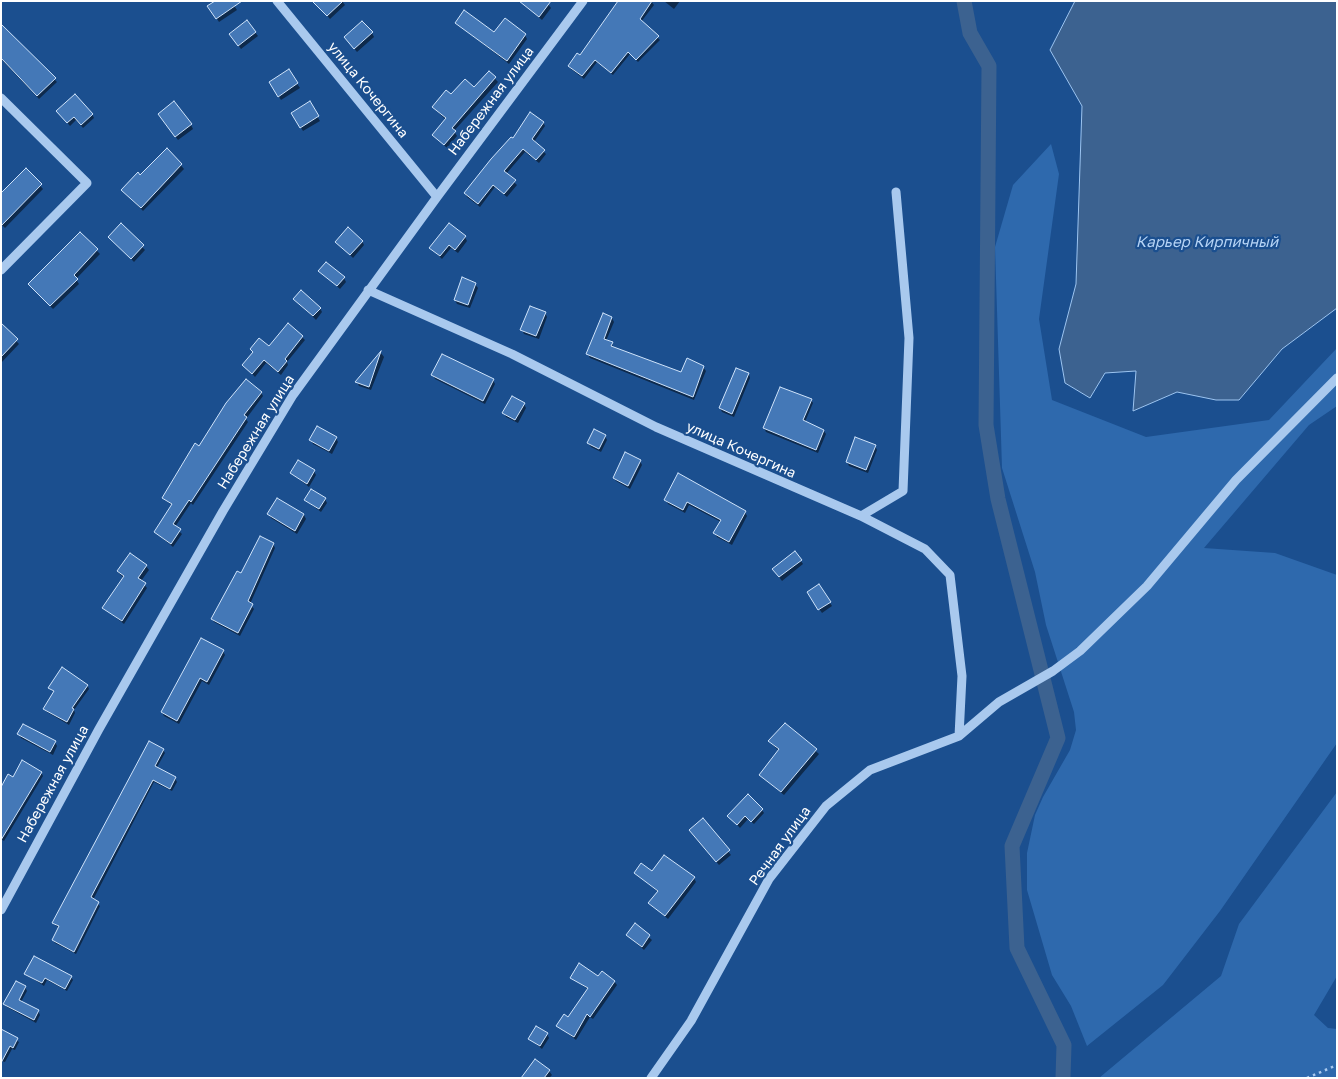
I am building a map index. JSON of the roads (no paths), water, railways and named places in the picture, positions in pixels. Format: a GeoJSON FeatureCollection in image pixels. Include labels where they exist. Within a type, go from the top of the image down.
{"type":"FeatureCollection","features":[{"type":"Feature","properties":{"kind":"street","name":"улица Кочергина"},"geometry":{"type":"LineString","coordinates":[[277,1],[437,197]]}},
{"type":"Feature","properties":{"kind":"street","name":"Набережная улица"},"geometry":{"type":"LineString","coordinates":[[1,910],[99,729],[223,511],[294,395],[368,290],[583,1]]}},
{"type":"Feature","properties":{"kind":"street"},"geometry":{"type":"LineString","coordinates":[[1,98],[87,183],[1,270]]}},
{"type":"Feature","properties":{"kind":"street"},"geometry":{"type":"LineString","coordinates":[[861,516],[903,491],[909,338],[896,192]]}},
{"type":"Feature","properties":{"kind":"street","name":"улица Кочергина"},"geometry":{"type":"LineString","coordinates":[[368,290],[512,354],[656,427],[861,516],[925,549],[950,575],[962,676],[959,736]]}},
{"type":"Feature","properties":{"kind":"street","name":"Речная улица"},"geometry":{"type":"LineString","coordinates":[[651,1078],[691,1021],[769,879],[826,806],[870,770],[959,736],[999,702],[1053,671],[1080,651],[1147,586],[1236,480],[1337,378]]}},
{"type":"Feature","properties":{"kind":"water","name":"Карьер Кирпичный"},"geometry":{"type":"Polygon","coordinates":[[[1075,1],[1337,1],[1337,308],[1282,349],[1239,400],[1216,400],[1177,392],[1133,411],[1136,371],[1105,373],[1090,398],[1065,383],[1059,349],[1076,284],[1082,106],[1050,50],[1075,1]]]}},
{"type":"Feature","properties":{"kind":"waterway"},"geometry":{"type":"LineString","coordinates":[[964,1],[970,33],[989,66],[986,425],[998,499],[1058,738],[1012,846],[1017,948],[1064,1045],[1063,1078]]}}]}
